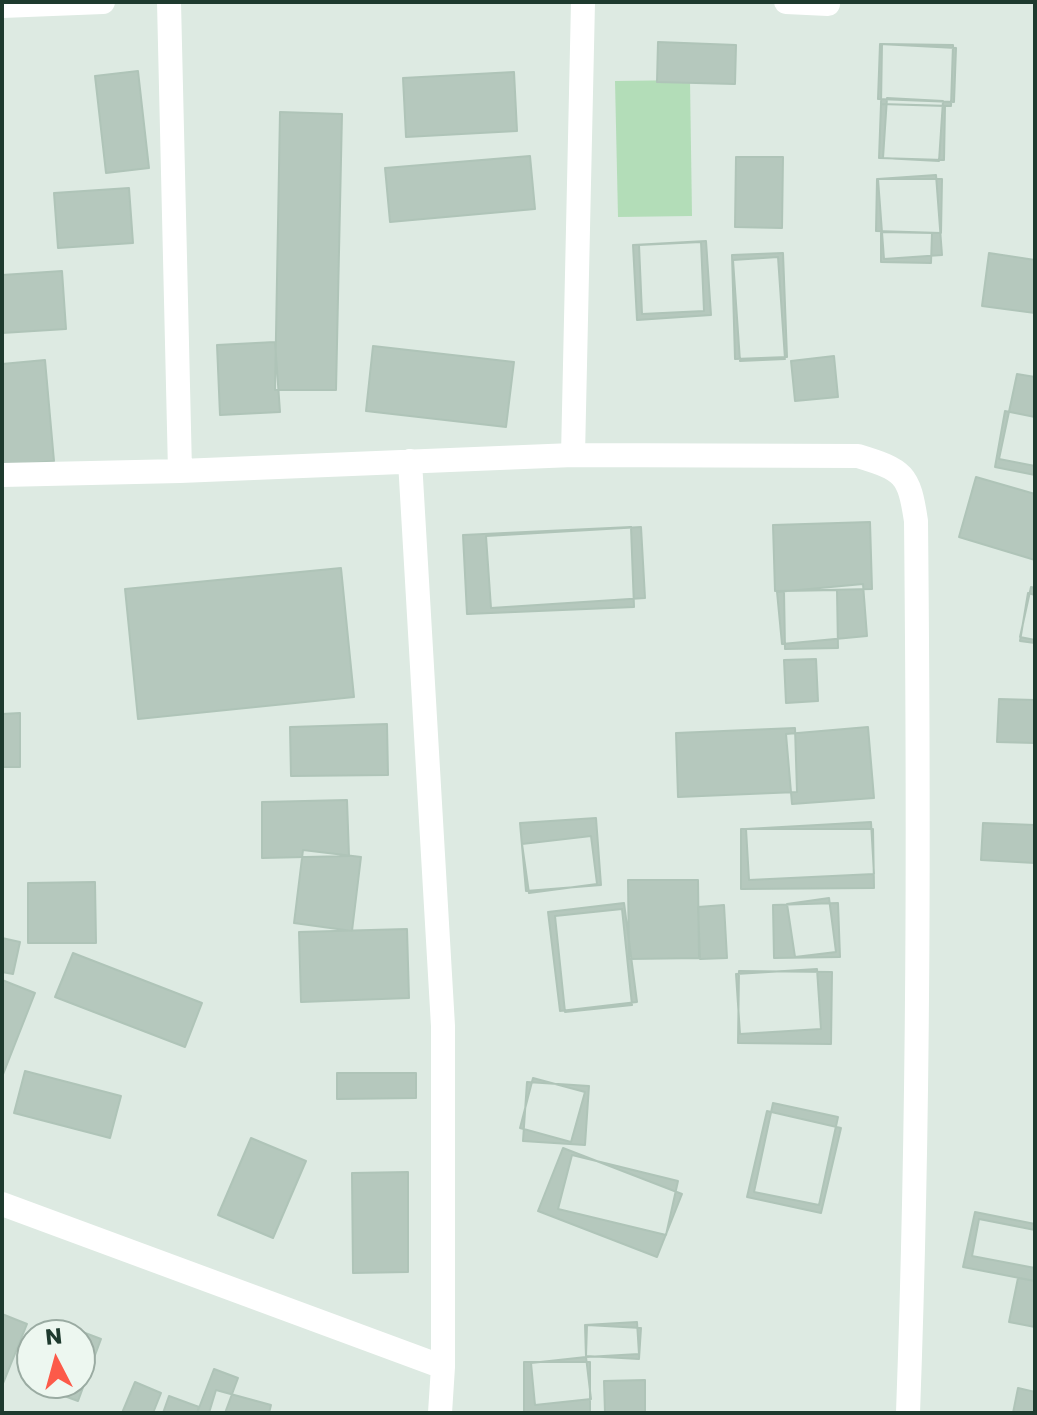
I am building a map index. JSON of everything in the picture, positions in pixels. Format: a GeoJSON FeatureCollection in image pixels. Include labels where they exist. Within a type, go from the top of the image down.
{"type":"FeatureCollection","features":[{"type":"Feature","properties":{"kind":"street"},"geometry":{"type":"LineString","coordinates":[[2,6],[103,2]]}},
{"type":"Feature","properties":{"kind":"street"},"geometry":{"type":"LineString","coordinates":[[169,2],[180,471]]}},
{"type":"Feature","properties":{"kind":"street"},"geometry":{"type":"LineString","coordinates":[[573,455],[583,2]]}},
{"type":"Feature","properties":{"kind":"street"},"geometry":{"type":"LineString","coordinates":[[786,2],[828,4]]}},
{"type":"Feature","properties":{"kind":"street"},"geometry":{"type":"LineString","coordinates":[[2,475],[573,455],[858,456],[892,466],[911,488],[916,521],[918,851],[913,1271],[908,1413]]}},
{"type":"Feature","properties":{"kind":"street"},"geometry":{"type":"LineString","coordinates":[[410,461],[443,1026],[443,1367],[440,1413]]}},
{"type":"Feature","properties":{"kind":"street"},"geometry":{"type":"LineString","coordinates":[[2,1204],[443,1367]]}},
{"type":"Feature","properties":{"kind":"green space"},"geometry":{"type":"Polygon","coordinates":[[[690,80],[692,216],[618,217],[615,81],[690,80]]]}},
{"type":"Feature","properties":{"kind":"building"},"geometry":{"type":"Polygon","coordinates":[[[658,42],[736,45],[735,84],[657,82],[658,42]]]}},
{"type":"Feature","properties":{"kind":"building"},"geometry":{"type":"Polygon","coordinates":[[[880,44],[956,48],[954,102],[878,99],[880,44]]]}},
{"type":"Feature","properties":{"kind":"building"},"geometry":{"type":"Polygon","coordinates":[[[882,44],[953,45],[951,106],[881,104],[882,44]]]}},
{"type":"Feature","properties":{"kind":"building"},"geometry":{"type":"Polygon","coordinates":[[[138,71],[149,168],[106,173],[95,76],[138,71]]]}},
{"type":"Feature","properties":{"kind":"building"},"geometry":{"type":"Polygon","coordinates":[[[514,72],[517,131],[406,137],[403,78],[514,72]]]}},
{"type":"Feature","properties":{"kind":"building"},"geometry":{"type":"Polygon","coordinates":[[[887,98],[943,101],[939,161],[883,158],[887,98]]]}},
{"type":"Feature","properties":{"kind":"building"},"geometry":{"type":"Polygon","coordinates":[[[881,104],[945,106],[944,160],[879,158],[881,104]]]}},
{"type":"Feature","properties":{"kind":"building"},"geometry":{"type":"Polygon","coordinates":[[[280,112],[342,114],[336,390],[275,390],[280,112]]]}},
{"type":"Feature","properties":{"kind":"building"},"geometry":{"type":"Polygon","coordinates":[[[530,156],[535,209],[390,222],[385,168],[530,156]]]}},
{"type":"Feature","properties":{"kind":"building"},"geometry":{"type":"Polygon","coordinates":[[[736,157],[783,157],[782,228],[735,227],[736,157]]]}},
{"type":"Feature","properties":{"kind":"building"},"geometry":{"type":"Polygon","coordinates":[[[936,175],[942,255],[884,259],[878,179],[936,175]]]}},
{"type":"Feature","properties":{"kind":"building"},"geometry":{"type":"Polygon","coordinates":[[[877,179],[942,179],[941,233],[876,231],[877,179]]]}},
{"type":"Feature","properties":{"kind":"building"},"geometry":{"type":"Polygon","coordinates":[[[129,188],[133,243],[58,248],[54,193],[129,188]]]}},
{"type":"Feature","properties":{"kind":"building"},"geometry":{"type":"Polygon","coordinates":[[[881,232],[932,233],[931,263],[881,262],[881,232]]]}},
{"type":"Feature","properties":{"kind":"building"},"geometry":{"type":"Polygon","coordinates":[[[706,241],[711,315],[637,320],[633,245],[706,241]]]}},
{"type":"Feature","properties":{"kind":"building"},"geometry":{"type":"Polygon","coordinates":[[[701,242],[704,311],[642,314],[639,245],[701,242]]]}},
{"type":"Feature","properties":{"kind":"building"},"geometry":{"type":"Polygon","coordinates":[[[783,253],[787,357],[735,359],[732,255],[783,253]]]}},
{"type":"Feature","properties":{"kind":"building"},"geometry":{"type":"Polygon","coordinates":[[[989,253],[1035,260],[1035,313],[982,306],[989,253]]]}},
{"type":"Feature","properties":{"kind":"building"},"geometry":{"type":"Polygon","coordinates":[[[778,257],[785,359],[740,361],[733,260],[778,257]]]}},
{"type":"Feature","properties":{"kind":"building"},"geometry":{"type":"Polygon","coordinates":[[[62,271],[66,329],[2,333],[2,275],[62,271]]]}},
{"type":"Feature","properties":{"kind":"building"},"geometry":{"type":"Polygon","coordinates":[[[275,342],[280,412],[220,415],[217,345],[275,342]]]}},
{"type":"Feature","properties":{"kind":"building"},"geometry":{"type":"Polygon","coordinates":[[[373,346],[514,362],[506,427],[366,411],[373,346]]]}},
{"type":"Feature","properties":{"kind":"building"},"geometry":{"type":"Polygon","coordinates":[[[834,356],[838,397],[795,401],[791,361],[834,356]]]}},
{"type":"Feature","properties":{"kind":"building"},"geometry":{"type":"Polygon","coordinates":[[[45,360],[54,461],[2,466],[2,364],[45,360]]]}},
{"type":"Feature","properties":{"kind":"building"},"geometry":{"type":"Polygon","coordinates":[[[1017,374],[1035,377],[1035,466],[999,459],[1017,374]]]}},
{"type":"Feature","properties":{"kind":"building"},"geometry":{"type":"Polygon","coordinates":[[[1005,411],[1035,417],[1035,475],[995,467],[1005,411]]]}},
{"type":"Feature","properties":{"kind":"building"},"geometry":{"type":"Polygon","coordinates":[[[976,477],[1035,494],[1035,560],[959,537],[976,477]]]}},
{"type":"Feature","properties":{"kind":"building"},"geometry":{"type":"Polygon","coordinates":[[[870,522],[872,589],[775,591],[773,525],[870,522]]]}},
{"type":"Feature","properties":{"kind":"building"},"geometry":{"type":"Polygon","coordinates":[[[631,527],[634,607],[467,614],[463,535],[631,527]]]}},
{"type":"Feature","properties":{"kind":"building"},"geometry":{"type":"Polygon","coordinates":[[[641,527],[645,598],[491,608],[486,536],[641,527]]]}},
{"type":"Feature","properties":{"kind":"building"},"geometry":{"type":"Polygon","coordinates":[[[341,568],[354,697],[138,719],[125,589],[341,568]]]}},
{"type":"Feature","properties":{"kind":"building"},"geometry":{"type":"Polygon","coordinates":[[[863,584],[867,636],[782,644],[777,592],[863,584]]]}},
{"type":"Feature","properties":{"kind":"building"},"geometry":{"type":"Polygon","coordinates":[[[1031,587],[1035,588],[1035,640],[1020,637],[1031,587]]]}},
{"type":"Feature","properties":{"kind":"building"},"geometry":{"type":"Polygon","coordinates":[[[837,590],[838,648],[785,649],[784,591],[837,590]]]}},
{"type":"Feature","properties":{"kind":"building"},"geometry":{"type":"Polygon","coordinates":[[[1028,593],[1035,595],[1035,643],[1020,641],[1028,593]]]}},
{"type":"Feature","properties":{"kind":"building"},"geometry":{"type":"Polygon","coordinates":[[[816,659],[818,701],[786,703],[784,660],[816,659]]]}},
{"type":"Feature","properties":{"kind":"building"},"geometry":{"type":"Polygon","coordinates":[[[999,699],[1035,700],[1035,743],[997,742],[999,699]]]}},
{"type":"Feature","properties":{"kind":"building"},"geometry":{"type":"Polygon","coordinates":[[[20,713],[20,767],[2,767],[2,714],[20,713]]]}},
{"type":"Feature","properties":{"kind":"building"},"geometry":{"type":"Polygon","coordinates":[[[387,724],[388,775],[291,776],[290,727],[387,724]]]}},
{"type":"Feature","properties":{"kind":"building"},"geometry":{"type":"Polygon","coordinates":[[[868,727],[874,798],[792,804],[786,734],[868,727]]]}},
{"type":"Feature","properties":{"kind":"building"},"geometry":{"type":"Polygon","coordinates":[[[795,728],[797,792],[678,797],[676,733],[795,728]]]}},
{"type":"Feature","properties":{"kind":"building"},"geometry":{"type":"Polygon","coordinates":[[[347,800],[349,856],[262,858],[262,802],[347,800]]]}},
{"type":"Feature","properties":{"kind":"building"},"geometry":{"type":"Polygon","coordinates":[[[596,818],[601,885],[526,891],[520,823],[596,818]]]}},
{"type":"Feature","properties":{"kind":"building"},"geometry":{"type":"Polygon","coordinates":[[[871,822],[874,874],[749,880],[746,829],[871,822]]]}},
{"type":"Feature","properties":{"kind":"building"},"geometry":{"type":"Polygon","coordinates":[[[983,823],[1035,825],[1035,863],[981,860],[983,823]]]}},
{"type":"Feature","properties":{"kind":"building"},"geometry":{"type":"Polygon","coordinates":[[[741,829],[873,829],[874,888],[741,889],[741,829]]]}},
{"type":"Feature","properties":{"kind":"building"},"geometry":{"type":"Polygon","coordinates":[[[591,836],[597,884],[529,893],[522,844],[591,836]]]}},
{"type":"Feature","properties":{"kind":"building"},"geometry":{"type":"Polygon","coordinates":[[[303,850],[361,857],[352,931],[294,923],[303,850]]]}},
{"type":"Feature","properties":{"kind":"building"},"geometry":{"type":"Polygon","coordinates":[[[628,880],[698,880],[699,958],[629,959],[628,880]]]}},
{"type":"Feature","properties":{"kind":"building"},"geometry":{"type":"Polygon","coordinates":[[[95,882],[96,943],[28,943],[28,883],[95,882]]]}},
{"type":"Feature","properties":{"kind":"building"},"geometry":{"type":"Polygon","coordinates":[[[829,898],[836,952],[795,957],[787,904],[829,898]]]}},
{"type":"Feature","properties":{"kind":"building"},"geometry":{"type":"Polygon","coordinates":[[[624,903],[637,1002],[560,1011],[548,912],[624,903]]]}},
{"type":"Feature","properties":{"kind":"building"},"geometry":{"type":"Polygon","coordinates":[[[838,903],[840,957],[774,958],[773,905],[838,903]]]}},
{"type":"Feature","properties":{"kind":"building"},"geometry":{"type":"Polygon","coordinates":[[[724,905],[727,958],[700,959],[698,907],[724,905]]]}},
{"type":"Feature","properties":{"kind":"building"},"geometry":{"type":"Polygon","coordinates":[[[622,909],[632,1005],[565,1012],[555,916],[622,909]]]}},
{"type":"Feature","properties":{"kind":"building"},"geometry":{"type":"Polygon","coordinates":[[[407,929],[409,998],[301,1002],[299,932],[407,929]]]}},
{"type":"Feature","properties":{"kind":"building"},"geometry":{"type":"Polygon","coordinates":[[[2,938],[20,942],[13,974],[2,972],[2,938]]]}},
{"type":"Feature","properties":{"kind":"building"},"geometry":{"type":"Polygon","coordinates":[[[73,953],[202,1003],[185,1047],[55,997],[73,953]]]}},
{"type":"Feature","properties":{"kind":"building"},"geometry":{"type":"Polygon","coordinates":[[[817,969],[821,1029],[740,1034],[736,974],[817,969]]]}},
{"type":"Feature","properties":{"kind":"building"},"geometry":{"type":"Polygon","coordinates":[[[739,971],[832,972],[831,1044],[738,1043],[739,971]]]}},
{"type":"Feature","properties":{"kind":"building"},"geometry":{"type":"Polygon","coordinates":[[[2,980],[35,993],[2,1077],[2,980]]]}},
{"type":"Feature","properties":{"kind":"building"},"geometry":{"type":"Polygon","coordinates":[[[25,1071],[121,1096],[110,1138],[14,1113],[25,1071]]]}},
{"type":"Feature","properties":{"kind":"building"},"geometry":{"type":"Polygon","coordinates":[[[337,1073],[416,1073],[416,1098],[337,1099],[337,1073]]]}},
{"type":"Feature","properties":{"kind":"building"},"geometry":{"type":"Polygon","coordinates":[[[533,1078],[585,1092],[571,1142],[520,1128],[533,1078]]]}},
{"type":"Feature","properties":{"kind":"building"},"geometry":{"type":"Polygon","coordinates":[[[527,1082],[589,1086],[585,1145],[523,1141],[527,1082]]]}},
{"type":"Feature","properties":{"kind":"building"},"geometry":{"type":"Polygon","coordinates":[[[773,1103],[838,1117],[819,1205],[754,1192],[773,1103]]]}},
{"type":"Feature","properties":{"kind":"building"},"geometry":{"type":"Polygon","coordinates":[[[767,1111],[841,1128],[821,1213],[747,1197],[767,1111]]]}},
{"type":"Feature","properties":{"kind":"building"},"geometry":{"type":"Polygon","coordinates":[[[251,1138],[306,1161],[273,1238],[218,1215],[251,1138]]]}},
{"type":"Feature","properties":{"kind":"building"},"geometry":{"type":"Polygon","coordinates":[[[563,1148],[682,1194],[657,1257],[538,1211],[563,1148]]]}},
{"type":"Feature","properties":{"kind":"building"},"geometry":{"type":"Polygon","coordinates":[[[572,1155],[678,1181],[666,1235],[558,1209],[572,1155]]]}},
{"type":"Feature","properties":{"kind":"building"},"geometry":{"type":"Polygon","coordinates":[[[408,1172],[408,1272],[353,1273],[352,1173],[408,1172]]]}},
{"type":"Feature","properties":{"kind":"building"},"geometry":{"type":"Polygon","coordinates":[[[975,1212],[1035,1224],[1035,1281],[963,1267],[975,1212]]]}},
{"type":"Feature","properties":{"kind":"building"},"geometry":{"type":"Polygon","coordinates":[[[979,1219],[1035,1230],[1035,1268],[972,1256],[979,1219]]]}},
{"type":"Feature","properties":{"kind":"building"},"geometry":{"type":"Polygon","coordinates":[[[1018,1278],[1035,1281],[1035,1327],[1009,1322],[1018,1278]]]}},
{"type":"Feature","properties":{"kind":"building"},"geometry":{"type":"Polygon","coordinates":[[[2,1314],[16,1320],[16,1351],[2,1386],[2,1314]]]}},
{"type":"Feature","properties":{"kind":"building"},"geometry":{"type":"Polygon","coordinates":[[[637,1322],[639,1354],[586,1357],[585,1325],[637,1322]]]}},
{"type":"Feature","properties":{"kind":"building"},"geometry":{"type":"Polygon","coordinates":[[[587,1325],[641,1328],[639,1359],[586,1356],[587,1325]]]}},
{"type":"Feature","properties":{"kind":"building"},"geometry":{"type":"Polygon","coordinates":[[[586,1357],[591,1399],[535,1405],[531,1363],[586,1357]]]}},
{"type":"Feature","properties":{"kind":"building"},"geometry":{"type":"Polygon","coordinates":[[[524,1362],[590,1362],[590,1413],[524,1413],[524,1362]]]}},
{"type":"Feature","properties":{"kind":"building"},"geometry":{"type":"Polygon","coordinates":[[[214,1369],[238,1378],[225,1413],[197,1413],[214,1369]]]}},
{"type":"Feature","properties":{"kind":"building"},"geometry":{"type":"Polygon","coordinates":[[[645,1380],[645,1413],[605,1413],[604,1381],[645,1380]]]}},
{"type":"Feature","properties":{"kind":"building"},"geometry":{"type":"Polygon","coordinates":[[[135,1382],[161,1393],[153,1413],[122,1413],[135,1382]]]}},
{"type":"Feature","properties":{"kind":"building"},"geometry":{"type":"Polygon","coordinates":[[[1018,1388],[1035,1392],[1035,1413],[1013,1413],[1018,1388]]]}},
{"type":"Feature","properties":{"kind":"building"},"geometry":{"type":"Polygon","coordinates":[[[216,1390],[271,1405],[269,1413],[209,1413],[216,1390]]]}},
{"type":"Feature","properties":{"kind":"building"},"geometry":{"type":"Polygon","coordinates":[[[169,1396],[199,1407],[197,1413],[163,1413],[169,1396]]]}}]}
